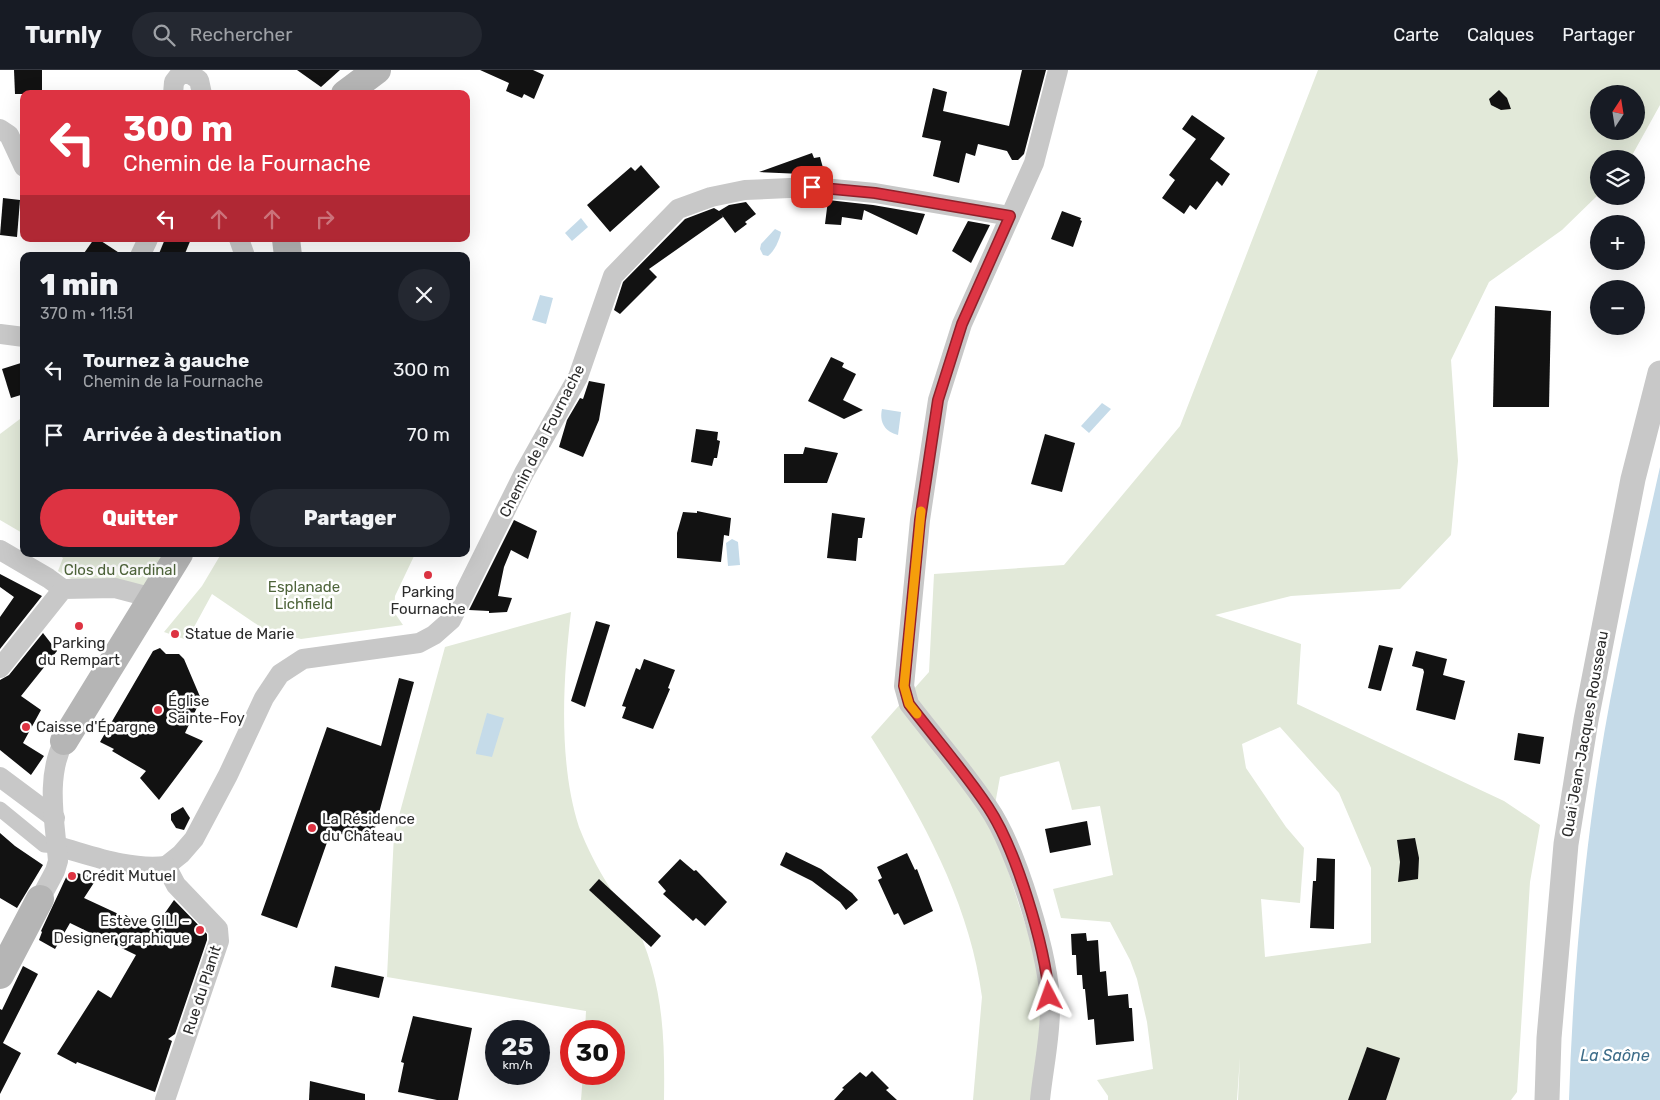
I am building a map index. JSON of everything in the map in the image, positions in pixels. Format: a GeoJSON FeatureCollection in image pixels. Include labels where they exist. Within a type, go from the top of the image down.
{"type":"FeatureCollection","features":[{"type":"Feature","properties":{"kind":"main road"},"geometry":{"type":"LineString","coordinates":[[350,90],[377,70]]}},
{"type":"Feature","properties":{"kind":"main road"},"geometry":{"type":"LineString","coordinates":[[64,742],[178,557]]}},
{"type":"Feature","properties":{"kind":"main road"},"geometry":{"type":"LineString","coordinates":[[0,975],[40,899]]}},
{"type":"Feature","properties":{"kind":"street"},"geometry":{"type":"LineString","coordinates":[[1040,1100],[1050,1009],[1047,969],[1028,901],[1004,836],[989,808],[909,704],[904,686],[920,520],[938,400],[962,324],[1034,163],[1058,70]]}},
{"type":"Feature","properties":{"kind":"street"},"geometry":{"type":"LineString","coordinates":[[173,90],[174,82],[180,74],[190,74],[199,80],[201,90]]}},
{"type":"Feature","properties":{"kind":"street"},"geometry":{"type":"LineString","coordinates":[[11,133],[20,157]]}},
{"type":"Feature","properties":{"kind":"street","name":"Chemin de la Fournache"},"geometry":{"type":"LineString","coordinates":[[166,866],[181,854],[194,839],[228,776],[264,698],[280,674],[303,659],[419,643],[442,629],[454,616],[524,473],[578,378],[613,276],[678,209],[711,197],[746,190],[812,187],[875,193],[1010,216]]}},
{"type":"Feature","properties":{"kind":"street"},"geometry":{"type":"LineString","coordinates":[[0,334],[20,337]]}},
{"type":"Feature","properties":{"kind":"street","name":"Quai Jean-Jacques Rousseau"},"geometry":{"type":"LineString","coordinates":[[1547,1100],[1549,1038],[1566,844],[1586,720],[1633,478],[1660,373]]}},
{"type":"Feature","properties":{"kind":"street"},"geometry":{"type":"LineString","coordinates":[[0,550],[63,589],[115,588],[153,598]]}},
{"type":"Feature","properties":{"kind":"street"},"geometry":{"type":"LineString","coordinates":[[0,668],[63,589]]}},
{"type":"Feature","properties":{"kind":"street"},"geometry":{"type":"LineString","coordinates":[[40,899],[55,872],[57,854],[52,777],[58,754],[64,742]]}},
{"type":"Feature","properties":{"kind":"street"},"geometry":{"type":"LineString","coordinates":[[0,777],[55,818]]}},
{"type":"Feature","properties":{"kind":"street"},"geometry":{"type":"LineString","coordinates":[[0,809],[57,854],[148,868],[166,866]]}},
{"type":"Feature","properties":{"kind":"street","name":"Rue du Planit"},"geometry":{"type":"LineString","coordinates":[[165,1100],[219,941],[218,929],[176,885],[166,866]]}},
{"type":"Feature","properties":{"kind":"green space"},"geometry":{"type":"Polygon","coordinates":[[[1318,70],[1660,70],[1660,105],[1645,132],[1645,85],[1590,85],[1590,140],[1641,140],[1635,150],[1590,150],[1590,203],[1562,230],[1489,282],[1451,360],[1458,461],[1451,535],[1400,589],[1291,596],[1215,615],[1301,644],[1297,704],[1504,801],[1540,825],[1530,882],[1517,1092],[1511,1100],[1238,1100],[1240,1057],[1237,1100],[1108,1100],[1108,1096],[1097,1080],[1153,1069],[1147,1022],[1137,979],[1130,960],[1110,922],[1061,918],[1053,889],[1113,875],[1100,806],[1072,810],[1059,761],[1000,777],[992,821],[1040,970],[1041,1032],[1034,1100],[973,1100],[982,997],[976,962],[967,928],[941,861],[925,829],[908,797],[871,737],[929,672],[934,574],[1064,565],[1180,426],[1318,70]],[[1280,727],[1242,744],[1246,768],[1286,827],[1304,848],[1300,903],[1261,899],[1265,957],[1371,943],[1371,868],[1339,793],[1280,727]]]}},
{"type":"Feature","properties":{"kind":"green space"},"geometry":{"type":"Polygon","coordinates":[[[20,419],[20,532],[0,520],[0,434],[20,419]]]}},
{"type":"Feature","properties":{"kind":"green space","name":"Clos du Cardinal"},"geometry":{"type":"Polygon","coordinates":[[[62,557],[162,557],[142,589],[81,585],[58,571],[63,558],[62,557]]]}},
{"type":"Feature","properties":{"kind":"green space","name":"Esplanade Lichfield"},"geometry":{"type":"Polygon","coordinates":[[[219,557],[414,557],[395,596],[394,612],[403,625],[301,639],[265,630],[212,594],[187,640],[164,632],[202,586],[219,557]]]}},
{"type":"Feature","properties":{"kind":"green space"},"geometry":{"type":"Polygon","coordinates":[[[571,612],[564,692],[564,720],[565,748],[572,802],[579,827],[589,851],[610,888],[631,915],[650,961],[660,1006],[664,1052],[664,1100],[581,1100],[582,1085],[625,1085],[625,1020],[586,1020],[586,1011],[387,977],[394,834],[445,647],[571,612]]]}},
{"type":"Feature","properties":{"kind":"water"},"geometry":{"type":"Polygon","coordinates":[[[581,218],[588,227],[572,241],[565,233],[581,218]]]}},
{"type":"Feature","properties":{"kind":"water"},"geometry":{"type":"Polygon","coordinates":[[[775,229],[781,232],[778,242],[768,256],[763,255],[760,249],[761,244],[775,229]]]}},
{"type":"Feature","properties":{"kind":"water"},"geometry":{"type":"Polygon","coordinates":[[[540,295],[553,298],[546,324],[532,320],[540,295]]]}},
{"type":"Feature","properties":{"kind":"water"},"geometry":{"type":"Polygon","coordinates":[[[1102,403],[1111,409],[1089,433],[1081,426],[1102,403]]]}},
{"type":"Feature","properties":{"kind":"water"},"geometry":{"type":"Polygon","coordinates":[[[882,409],[901,412],[898,435],[893,434],[884,426],[881,418],[882,409]]]}},
{"type":"Feature","properties":{"kind":"water","name":"La Saône"},"geometry":{"type":"Polygon","coordinates":[[[1660,467],[1660,1100],[1569,1100],[1574,995],[1580,925],[1597,776],[1621,643],[1660,467]]]}},
{"type":"Feature","properties":{"kind":"water"},"geometry":{"type":"Polygon","coordinates":[[[732,539],[738,542],[740,565],[728,566],[726,543],[732,539]]]}},
{"type":"Feature","properties":{"kind":"water"},"geometry":{"type":"Polygon","coordinates":[[[487,713],[504,718],[492,757],[476,754],[487,713]]]}},
{"type":"Feature","properties":{"kind":"building"},"geometry":{"type":"Polygon","coordinates":[[[14,70],[42,70],[42,90],[20,90],[20,94],[15,94],[14,70]]]}},
{"type":"Feature","properties":{"kind":"building"},"geometry":{"type":"Polygon","coordinates":[[[297,70],[340,70],[321,87],[297,70]]]}},
{"type":"Feature","properties":{"kind":"building"},"geometry":{"type":"Polygon","coordinates":[[[480,70],[533,70],[544,75],[534,99],[524,94],[522,98],[506,91],[509,83],[480,70]]]}},
{"type":"Feature","properties":{"kind":"building"},"geometry":{"type":"Polygon","coordinates":[[[1022,70],[1046,70],[1024,154],[1018,160],[1012,160],[1007,151],[978,144],[975,156],[966,153],[959,183],[933,176],[941,141],[922,137],[933,88],[947,92],[943,111],[1009,126],[1022,70]]]}},
{"type":"Feature","properties":{"kind":"building"},"geometry":{"type":"Polygon","coordinates":[[[1499,90],[1507,98],[1511,109],[1501,110],[1491,105],[1489,99],[1499,90]]]}},
{"type":"Feature","properties":{"kind":"building"},"geometry":{"type":"Polygon","coordinates":[[[1192,115],[1225,138],[1210,159],[1230,174],[1222,186],[1217,181],[1196,210],[1190,205],[1184,214],[1162,198],[1175,180],[1169,175],[1196,139],[1182,129],[1192,115]]]}},
{"type":"Feature","properties":{"kind":"building"},"geometry":{"type":"Polygon","coordinates":[[[812,153],[814,158],[820,157],[825,175],[759,172],[812,153]]]}},
{"type":"Feature","properties":{"kind":"building"},"geometry":{"type":"Polygon","coordinates":[[[641,165],[660,187],[610,232],[587,205],[631,167],[635,171],[641,165]]]}},
{"type":"Feature","properties":{"kind":"building"},"geometry":{"type":"Polygon","coordinates":[[[3,198],[20,200],[17,237],[0,235],[3,198]]]}},
{"type":"Feature","properties":{"kind":"building"},"geometry":{"type":"Polygon","coordinates":[[[828,200],[925,214],[917,235],[864,210],[862,220],[842,217],[841,225],[825,224],[828,200]]]}},
{"type":"Feature","properties":{"kind":"building"},"geometry":{"type":"Polygon","coordinates":[[[746,202],[756,214],[745,222],[747,224],[735,233],[721,214],[723,217],[649,269],[657,277],[620,314],[614,310],[623,282],[685,219],[714,208],[719,211],[729,205],[746,202]]]}},
{"type":"Feature","properties":{"kind":"building"},"geometry":{"type":"Polygon","coordinates":[[[1062,211],[1081,218],[1080,220],[1082,221],[1073,247],[1051,239],[1062,211]]]}},
{"type":"Feature","properties":{"kind":"building"},"geometry":{"type":"Polygon","coordinates":[[[968,221],[990,225],[971,263],[952,251],[968,221]]]}},
{"type":"Feature","properties":{"kind":"building"},"geometry":{"type":"Polygon","coordinates":[[[92,242],[103,242],[118,252],[85,252],[92,242]]]}},
{"type":"Feature","properties":{"kind":"building"},"geometry":{"type":"Polygon","coordinates":[[[164,242],[190,242],[186,252],[160,252],[164,242]]]}},
{"type":"Feature","properties":{"kind":"building"},"geometry":{"type":"Polygon","coordinates":[[[1495,306],[1551,311],[1549,407],[1493,407],[1495,306]]]}},
{"type":"Feature","properties":{"kind":"building"},"geometry":{"type":"Polygon","coordinates":[[[831,357],[844,363],[842,367],[856,374],[843,400],[863,410],[844,419],[808,401],[831,357]]]}},
{"type":"Feature","properties":{"kind":"building"},"geometry":{"type":"Polygon","coordinates":[[[20,363],[20,395],[11,398],[2,369],[20,363]]]}},
{"type":"Feature","properties":{"kind":"building"},"geometry":{"type":"Polygon","coordinates":[[[589,381],[605,384],[599,420],[583,457],[559,447],[567,420],[580,398],[583,399],[589,381]]]}},
{"type":"Feature","properties":{"kind":"building"},"geometry":{"type":"Polygon","coordinates":[[[696,429],[718,432],[717,440],[720,441],[717,458],[714,458],[712,466],[691,462],[696,429]]]}},
{"type":"Feature","properties":{"kind":"building"},"geometry":{"type":"Polygon","coordinates":[[[1045,434],[1075,443],[1062,492],[1031,484],[1045,434]]]}},
{"type":"Feature","properties":{"kind":"building"},"geometry":{"type":"Polygon","coordinates":[[[805,447],[838,453],[827,483],[784,483],[784,454],[803,454],[805,447]]]}},
{"type":"Feature","properties":{"kind":"building"},"geometry":{"type":"Polygon","coordinates":[[[697,511],[731,518],[729,536],[724,535],[721,562],[677,558],[677,533],[683,512],[697,513],[697,511]]]}},
{"type":"Feature","properties":{"kind":"building"},"geometry":{"type":"Polygon","coordinates":[[[832,513],[865,518],[862,538],[858,538],[856,561],[827,558],[832,513]]]}},
{"type":"Feature","properties":{"kind":"building"},"geometry":{"type":"Polygon","coordinates":[[[514,520],[537,531],[528,559],[511,550],[504,567],[498,596],[512,598],[507,612],[489,613],[489,611],[469,610],[514,520]]]}},
{"type":"Feature","properties":{"kind":"building"},"geometry":{"type":"Polygon","coordinates":[[[0,574],[42,596],[0,649],[0,617],[14,597],[0,587],[0,574]]]}},
{"type":"Feature","properties":{"kind":"building"},"geometry":{"type":"Polygon","coordinates":[[[596,621],[610,625],[585,707],[571,701],[596,621]]]}},
{"type":"Feature","properties":{"kind":"building"},"geometry":{"type":"Polygon","coordinates":[[[43,633],[57,651],[21,696],[41,710],[23,743],[44,756],[31,775],[0,750],[0,680],[9,675],[43,633]]]}},
{"type":"Feature","properties":{"kind":"building"},"geometry":{"type":"Polygon","coordinates":[[[1379,645],[1393,648],[1381,691],[1368,688],[1379,645]]]}},
{"type":"Feature","properties":{"kind":"building","name":"Église Sainte-Foy"},"geometry":{"type":"Polygon","coordinates":[[[160,648],[166,654],[179,654],[184,659],[201,699],[185,733],[203,741],[159,800],[140,778],[146,771],[112,751],[114,749],[100,742],[153,651],[160,648]]]}},
{"type":"Feature","properties":{"kind":"building"},"geometry":{"type":"Polygon","coordinates":[[[1416,651],[1447,659],[1443,675],[1465,681],[1455,720],[1416,710],[1424,672],[1423,669],[1412,666],[1416,651]]]}},
{"type":"Feature","properties":{"kind":"building"},"geometry":{"type":"Polygon","coordinates":[[[644,659],[675,670],[668,688],[670,689],[653,729],[622,718],[626,707],[622,706],[636,668],[640,670],[644,659]]]}},
{"type":"Feature","properties":{"kind":"building","name":"La Résidence du Château"},"geometry":{"type":"Polygon","coordinates":[[[399,678],[414,682],[371,843],[331,831],[297,928],[261,915],[327,727],[381,746],[399,678]]]}},
{"type":"Feature","properties":{"kind":"building"},"geometry":{"type":"Polygon","coordinates":[[[1518,733],[1544,737],[1540,764],[1514,760],[1518,733]]]}},
{"type":"Feature","properties":{"kind":"building"},"geometry":{"type":"Polygon","coordinates":[[[183,807],[190,818],[184,830],[176,828],[171,820],[171,814],[183,807]]]}},
{"type":"Feature","properties":{"kind":"building"},"geometry":{"type":"Polygon","coordinates":[[[1087,821],[1091,845],[1050,853],[1045,829],[1087,821]]]}},
{"type":"Feature","properties":{"kind":"building"},"geometry":{"type":"Polygon","coordinates":[[[0,833],[43,865],[17,908],[0,898],[0,833]]]}},
{"type":"Feature","properties":{"kind":"building"},"geometry":{"type":"Polygon","coordinates":[[[1415,838],[1419,858],[1418,879],[1398,882],[1400,862],[1397,840],[1415,838]]]}},
{"type":"Feature","properties":{"kind":"building"},"geometry":{"type":"Polygon","coordinates":[[[786,852],[821,869],[852,893],[858,900],[846,910],[840,902],[812,881],[780,865],[786,852]]]}},
{"type":"Feature","properties":{"kind":"building"},"geometry":{"type":"Polygon","coordinates":[[[907,853],[915,870],[917,869],[933,911],[904,925],[898,913],[894,915],[878,880],[882,878],[877,867],[907,853]]]}},
{"type":"Feature","properties":{"kind":"building"},"geometry":{"type":"Polygon","coordinates":[[[1317,858],[1335,859],[1334,929],[1310,928],[1313,881],[1316,881],[1317,858]]]}},
{"type":"Feature","properties":{"kind":"building"},"geometry":{"type":"Polygon","coordinates":[[[680,859],[694,871],[696,870],[727,902],[705,926],[696,918],[693,921],[663,894],[666,891],[658,882],[680,859]]]}},
{"type":"Feature","properties":{"kind":"building"},"geometry":{"type":"Polygon","coordinates":[[[69,871],[97,878],[84,898],[153,930],[174,900],[207,934],[207,940],[175,1034],[168,1039],[172,1041],[155,1092],[77,1062],[76,1064],[57,1054],[98,990],[111,998],[136,955],[70,923],[55,949],[39,940],[41,931],[69,871]]]}},
{"type":"Feature","properties":{"kind":"building"},"geometry":{"type":"Polygon","coordinates":[[[599,879],[661,936],[651,947],[589,890],[599,879]]]}},
{"type":"Feature","properties":{"kind":"building"},"geometry":{"type":"Polygon","coordinates":[[[1086,933],[1087,941],[1098,940],[1100,972],[1106,971],[1108,996],[1128,994],[1129,1008],[1132,1008],[1134,1041],[1096,1045],[1094,1019],[1088,1020],[1082,975],[1077,975],[1076,955],[1072,955],[1071,934],[1086,933]]]}},
{"type":"Feature","properties":{"kind":"building"},"geometry":{"type":"Polygon","coordinates":[[[23,966],[38,974],[3,1043],[21,1053],[0,1094],[0,1009],[2,1010],[23,966]]]}},
{"type":"Feature","properties":{"kind":"building"},"geometry":{"type":"Polygon","coordinates":[[[335,966],[384,977],[379,998],[331,987],[335,966]]]}},
{"type":"Feature","properties":{"kind":"building"},"geometry":{"type":"Polygon","coordinates":[[[413,1016],[472,1028],[458,1100],[437,1100],[398,1092],[404,1063],[401,1062],[413,1016]]]}},
{"type":"Feature","properties":{"kind":"building"},"geometry":{"type":"Polygon","coordinates":[[[1367,1047],[1400,1058],[1386,1100],[1348,1100],[1367,1047]]]}},
{"type":"Feature","properties":{"kind":"building"},"geometry":{"type":"Polygon","coordinates":[[[872,1071],[889,1088],[886,1090],[897,1100],[834,1100],[844,1089],[842,1088],[860,1072],[866,1077],[872,1071]]]}},
{"type":"Feature","properties":{"kind":"building"},"geometry":{"type":"Polygon","coordinates":[[[310,1081],[365,1094],[365,1100],[309,1100],[310,1081]]]}},
{"type":"Feature","properties":{"kind":"slow traffic"},"geometry":{"type":"LineString","coordinates":[[917,714],[909,704],[904,686],[921,511]]}},
{"type":"Feature","properties":{"kind":"place","name":"Parking Fournache"},"geometry":{"type":"Point","coordinates":[428,575]}},
{"type":"Feature","properties":{"kind":"place","name":"Parking du Rempart"},"geometry":{"type":"Point","coordinates":[79,626]}},
{"type":"Feature","properties":{"kind":"place","name":"Statue de Marie"},"geometry":{"type":"Point","coordinates":[175,634]}},
{"type":"Feature","properties":{"kind":"place","name":"Église Sainte-Foy"},"geometry":{"type":"Point","coordinates":[158,710]}},
{"type":"Feature","properties":{"kind":"place","name":"Caisse d'Épargne"},"geometry":{"type":"Point","coordinates":[26,727]}},
{"type":"Feature","properties":{"kind":"place","name":"La Résidence du Château"},"geometry":{"type":"Point","coordinates":[312,828]}},
{"type":"Feature","properties":{"kind":"place","name":"Crédit Mutuel"},"geometry":{"type":"Point","coordinates":[72,876]}},
{"type":"Feature","properties":{"kind":"place","name":"Estève GILI – Designer graphique"},"geometry":{"type":"Point","coordinates":[200,930]}},
{"type":"Feature","properties":{"kind":"route"},"geometry":{"type":"LineString","coordinates":[[812,187],[875,193],[1010,216],[962,324],[938,400],[920,520],[904,686],[909,704],[989,808],[1004,836],[1028,901],[1047,969],[1049,996]]}}]}
